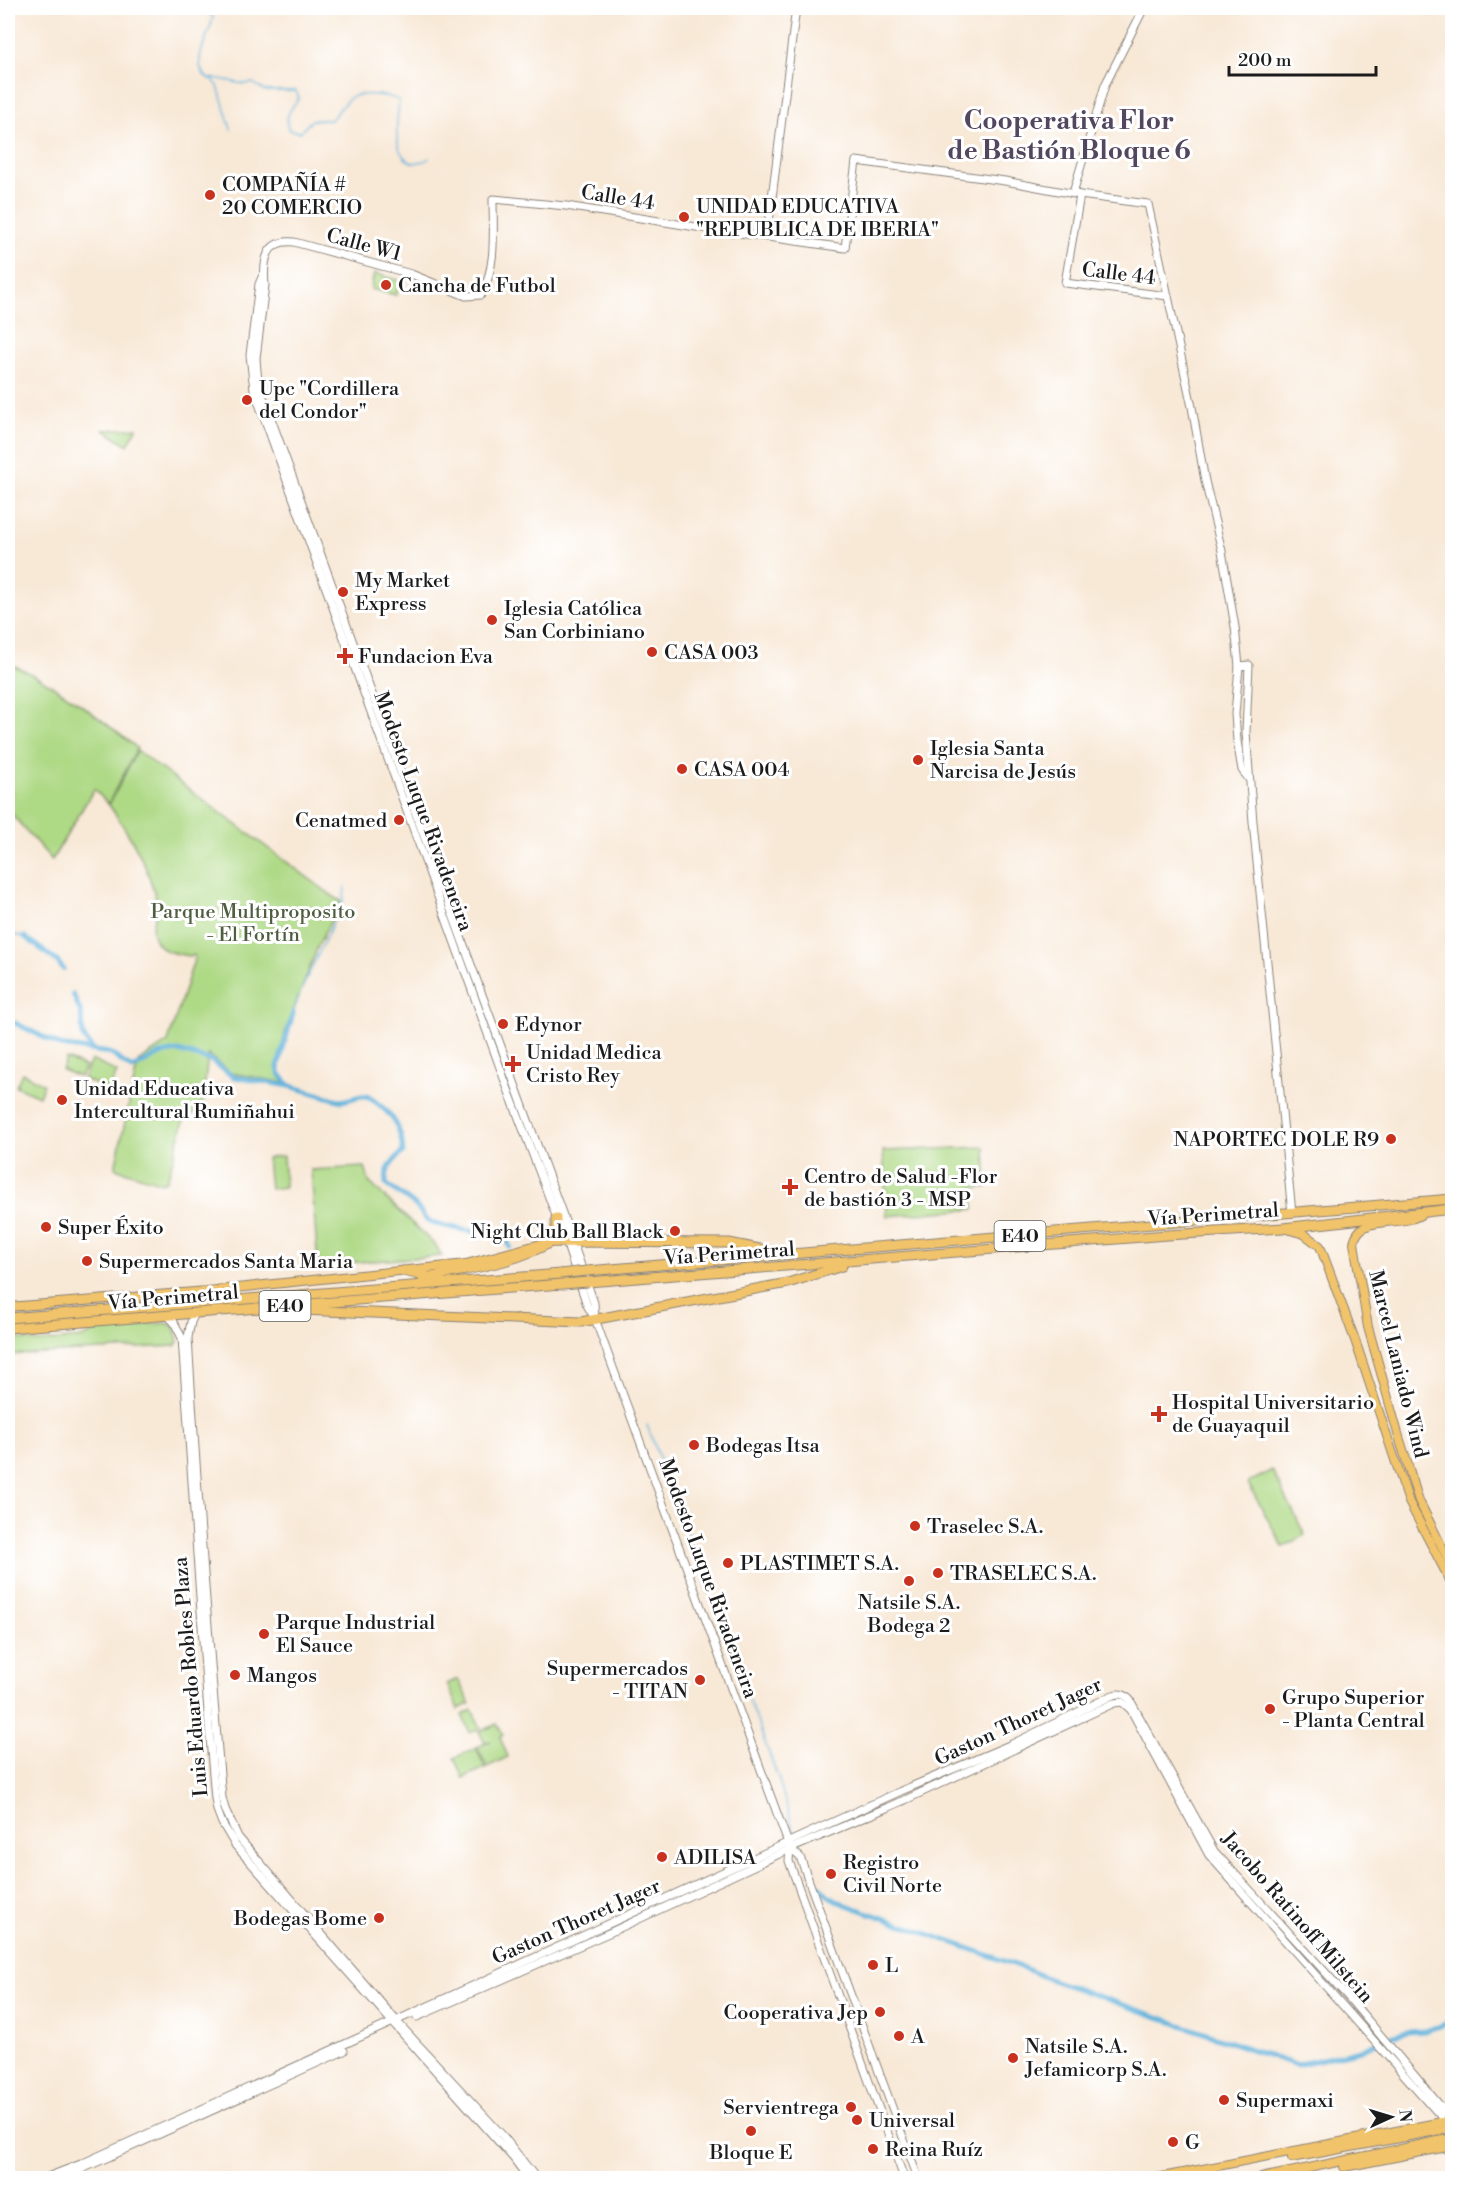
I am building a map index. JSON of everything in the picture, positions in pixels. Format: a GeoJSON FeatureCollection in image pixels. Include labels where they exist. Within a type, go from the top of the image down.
{"type":"FeatureCollection","features":[{"type":"Feature","properties":{"kind":"highway","name":"Vía Perimetral"},"geometry":{"type":"LineString","coordinates":[[8,1318],[1452,1199]]}},
{"type":"Feature","properties":{"kind":"highway","name":"Vía Perimetral"},"geometry":{"type":"LineString","coordinates":[[8,1328],[1167,1235],[1283,1228],[1452,1209]]}},
{"type":"Feature","properties":{"kind":"highway"},"geometry":{"type":"LineString","coordinates":[[551,1242],[556,1230],[556,1218]]}},
{"type":"Feature","properties":{"kind":"highway"},"geometry":{"type":"LineString","coordinates":[[395,1287],[495,1263],[542,1248],[551,1242],[729,1243],[788,1255]]}},
{"type":"Feature","properties":{"kind":"highway"},"geometry":{"type":"LineString","coordinates":[[256,1308],[580,1322],[788,1283],[859,1261]]}},
{"type":"Feature","properties":{"kind":"highway"},"geometry":{"type":"LineString","coordinates":[[404,1271],[446,1282]]}},
{"type":"Feature","properties":{"kind":"highway"},"geometry":{"type":"LineString","coordinates":[[219,1290],[237,1299]]}},
{"type":"Feature","properties":{"kind":"main road","name":"Marcel Laniado Wind"},"geometry":{"type":"LineString","coordinates":[[1424,1212],[1411,1219],[1363,1227],[1355,1236],[1354,1243],[1368,1327],[1399,1437],[1428,1524],[1452,1567]]}},
{"type":"Feature","properties":{"kind":"main road","name":"Marcel Laniado Wind"},"geometry":{"type":"LineString","coordinates":[[1283,1228],[1304,1234],[1320,1246],[1355,1340],[1409,1502],[1452,1584]]}},
{"type":"Feature","properties":{"kind":"main road","name":"Vía Perimetral"},"geometry":{"type":"LineString","coordinates":[[8,1307],[219,1290],[404,1271],[482,1261],[540,1243],[551,1242]]}},
{"type":"Feature","properties":{"kind":"main road"},"geometry":{"type":"LineString","coordinates":[[1180,2178],[1433,2133],[1451,2122]]}},
{"type":"Feature","properties":{"kind":"main road"},"geometry":{"type":"LineString","coordinates":[[1157,2178],[1451,2122]]}},
{"type":"Feature","properties":{"kind":"main road"},"geometry":{"type":"LineString","coordinates":[[1261,2178],[1452,2141]]}},
{"type":"Feature","properties":{"kind":"main road"},"geometry":{"type":"LineString","coordinates":[[1288,2178],[1440,2148],[1452,2141]]}},
{"type":"Feature","properties":{"kind":"main road"},"geometry":{"type":"LineString","coordinates":[[1423,2145],[1440,2148]]}},
{"type":"Feature","properties":{"kind":"street"},"geometry":{"type":"LineString","coordinates":[[767,237],[796,8]]}},
{"type":"Feature","properties":{"kind":"street"},"geometry":{"type":"LineString","coordinates":[[1144,8],[1105,85],[1076,194],[1148,204],[1192,408],[1205,481],[1222,551],[1239,666],[1235,714],[1237,741],[1242,770],[1249,779]]}},
{"type":"Feature","properties":{"kind":"street","name":"Calle 44"},"geometry":{"type":"LineString","coordinates":[[485,288],[492,258],[493,199],[566,206],[845,248],[856,161],[1005,181],[1076,194],[1065,283],[1168,296]]}},
{"type":"Feature","properties":{"kind":"street","name":"Calle W1"},"geometry":{"type":"LineString","coordinates":[[273,245],[294,242],[411,274],[466,296],[481,295],[485,288]]}},
{"type":"Feature","properties":{"kind":"street","name":"Modesto Luque Rivadeneira"},"geometry":{"type":"LineString","coordinates":[[273,245],[268,253],[264,273],[265,285],[256,370],[258,383],[287,471],[294,502],[556,1218],[569,1242]]}},
{"type":"Feature","properties":{"kind":"street","name":"Modesto Luque Rivadeneira"},"geometry":{"type":"LineString","coordinates":[[287,471],[308,518],[378,709],[569,1242],[587,1305],[595,1319],[789,1846],[789,1861],[904,2178]]}},
{"type":"Feature","properties":{"kind":"street"},"geometry":{"type":"LineString","coordinates":[[294,502],[302,515],[308,518]]}},
{"type":"Feature","properties":{"kind":"street"},"geometry":{"type":"LineString","coordinates":[[348,650],[354,659],[359,658]]}},
{"type":"Feature","properties":{"kind":"street"},"geometry":{"type":"LineString","coordinates":[[1239,666],[1249,665],[1246,732],[1249,779],[1292,1213]]}},
{"type":"Feature","properties":{"kind":"street"},"geometry":{"type":"LineString","coordinates":[[368,705],[372,704],[378,709]]}},
{"type":"Feature","properties":{"kind":"street","name":"Luis Eduardo Robles Plaza"},"geometry":{"type":"LineString","coordinates":[[195,1313],[190,1322],[188,1337],[201,1548],[222,1798],[225,1809],[238,1837],[528,2178]]}},
{"type":"Feature","properties":{"kind":"street","name":"Luis Eduardo Robles Plaza"},"geometry":{"type":"LineString","coordinates":[[167,1316],[178,1329],[182,1344],[208,1718],[217,1810],[235,1845],[397,2024],[503,2136],[536,2178]]}},
{"type":"Feature","properties":{"kind":"street","name":"Gaston Thoret Jager"},"geometry":{"type":"LineString","coordinates":[[45,2178],[611,1932],[789,1846],[905,1800],[1120,1693]]}},
{"type":"Feature","properties":{"kind":"street","name":"Jacobo Ratinoff Milstein"},"geometry":{"type":"LineString","coordinates":[[1120,1693],[1126,1695],[1130,1700],[1209,1855],[1451,2122]]}},
{"type":"Feature","properties":{"kind":"street","name":"Gaston Thoret Jager"},"geometry":{"type":"LineString","coordinates":[[1046,1731],[1114,1702],[1122,1702]]}},
{"type":"Feature","properties":{"kind":"street","name":"Jacobo Ratinoff Milstein"},"geometry":{"type":"LineString","coordinates":[[1122,1702],[1131,1710],[1167,1772]]}},
{"type":"Feature","properties":{"kind":"street","name":"Modesto Luque Rivadeneira"},"geometry":{"type":"LineString","coordinates":[[789,1846],[800,1857],[918,2178]]}},
{"type":"Feature","properties":{"kind":"street","name":"Gaston Thoret Jager"},"geometry":{"type":"LineString","coordinates":[[62,2178],[397,2024]]}},
{"type":"Feature","properties":{"kind":"green space","name":"Cancha de Futbol"},"geometry":{"type":"Polygon","coordinates":[[[374,273],[401,281],[396,295],[371,289],[374,273]]]}},
{"type":"Feature","properties":{"kind":"green space"},"geometry":{"type":"Polygon","coordinates":[[[137,428],[128,445],[104,430],[137,428]]]}},
{"type":"Feature","properties":{"kind":"green space"},"geometry":{"type":"Polygon","coordinates":[[[8,663],[59,690],[137,748],[108,804],[94,789],[52,860],[8,810],[8,663]]]}},
{"type":"Feature","properties":{"kind":"green space","name":"Parque Multiproposito - El Fortín"},"geometry":{"type":"Polygon","coordinates":[[[137,751],[341,901],[318,946],[285,1033],[277,1067],[278,1074],[285,1083],[231,1073],[208,1055],[202,1109],[184,1121],[167,1180],[162,1183],[115,1168],[138,1062],[168,1042],[195,957],[168,951],[157,943],[152,931],[157,909],[154,890],[132,840],[109,805],[137,751]]]}},
{"type":"Feature","properties":{"kind":"green space"},"geometry":{"type":"Polygon","coordinates":[[[66,1059],[85,1067],[80,1077],[62,1070],[66,1059]]]}},
{"type":"Feature","properties":{"kind":"green space"},"geometry":{"type":"Polygon","coordinates":[[[91,1060],[117,1072],[109,1090],[83,1079],[91,1060]]]}},
{"type":"Feature","properties":{"kind":"green space"},"geometry":{"type":"Polygon","coordinates":[[[22,1073],[44,1084],[39,1096],[16,1086],[22,1073]]]}},
{"type":"Feature","properties":{"kind":"green space"},"geometry":{"type":"Polygon","coordinates":[[[985,1147],[987,1187],[972,1188],[974,1209],[887,1216],[883,1151],[985,1147]]]}},
{"type":"Feature","properties":{"kind":"green space"},"geometry":{"type":"Polygon","coordinates":[[[283,1156],[285,1187],[270,1189],[267,1158],[283,1156]]]}},
{"type":"Feature","properties":{"kind":"green space"},"geometry":{"type":"Polygon","coordinates":[[[365,1167],[369,1182],[436,1246],[442,1256],[318,1265],[311,1170],[365,1167]]]}},
{"type":"Feature","properties":{"kind":"green space"},"geometry":{"type":"Polygon","coordinates":[[[166,1323],[175,1330],[178,1342],[175,1346],[8,1355],[8,1337],[38,1342],[82,1338],[106,1327],[166,1323]]]}},
{"type":"Feature","properties":{"kind":"green space"},"geometry":{"type":"Polygon","coordinates":[[[1272,1470],[1305,1535],[1283,1547],[1248,1483],[1272,1470]]]}},
{"type":"Feature","properties":{"kind":"green space"},"geometry":{"type":"Polygon","coordinates":[[[458,1679],[470,1704],[458,1709],[447,1684],[458,1679]]]}},
{"type":"Feature","properties":{"kind":"green space"},"geometry":{"type":"Polygon","coordinates":[[[472,1710],[481,1728],[470,1733],[462,1715],[472,1710]]]}},
{"type":"Feature","properties":{"kind":"green space"},"geometry":{"type":"Polygon","coordinates":[[[497,1724],[503,1735],[500,1737],[508,1757],[487,1767],[477,1747],[491,1741],[485,1743],[479,1732],[497,1724]]]}},
{"type":"Feature","properties":{"kind":"green space"},"geometry":{"type":"Polygon","coordinates":[[[476,1748],[485,1768],[463,1778],[454,1758],[476,1748]]]}},
{"type":"Feature","properties":{"kind":"waterway"},"geometry":{"type":"LineString","coordinates":[[204,8],[213,17],[200,58],[200,66],[209,79],[215,78],[242,84],[253,83],[265,91],[296,91],[299,98],[287,117],[287,126],[289,130],[300,132],[312,120],[331,120],[344,104],[356,95],[369,94],[395,99],[399,101],[397,138],[401,152],[413,163],[429,158]]}},
{"type":"Feature","properties":{"kind":"waterway"},"geometry":{"type":"LineString","coordinates":[[212,79],[218,86],[231,129]]}},
{"type":"Feature","properties":{"kind":"waterway"},"geometry":{"type":"LineString","coordinates":[[293,1013],[299,995],[344,899],[345,886]]}},
{"type":"Feature","properties":{"kind":"waterway"},"geometry":{"type":"LineString","coordinates":[[8,930],[14,935],[25,937]]}},
{"type":"Feature","properties":{"kind":"waterway"},"geometry":{"type":"LineString","coordinates":[[25,937],[57,961],[63,969]]}},
{"type":"Feature","properties":{"kind":"waterway"},"geometry":{"type":"LineString","coordinates":[[73,994],[81,1013],[83,1036],[92,1049]]}},
{"type":"Feature","properties":{"kind":"waterway"},"geometry":{"type":"LineString","coordinates":[[290,1086],[279,1073],[278,1066],[293,1013]]}},
{"type":"Feature","properties":{"kind":"waterway"},"geometry":{"type":"LineString","coordinates":[[8,1022],[11,1021],[61,1046],[110,1053],[132,1069],[160,1054],[178,1051],[210,1060],[234,1077],[290,1086],[342,1101],[367,1096],[388,1113],[397,1127],[402,1143],[403,1152],[390,1166],[386,1184],[415,1205],[427,1220],[435,1224],[474,1232],[498,1231],[510,1247]]}},
{"type":"Feature","properties":{"kind":"waterway"},"geometry":{"type":"LineString","coordinates":[[647,1425],[779,1780],[795,1835]]}},
{"type":"Feature","properties":{"kind":"waterway"},"geometry":{"type":"LineString","coordinates":[[801,1848],[818,1885]]}},
{"type":"Feature","properties":{"kind":"waterway"},"geometry":{"type":"LineString","coordinates":[[818,1885],[829,1896],[844,1904],[1049,1979],[1296,2065],[1361,2050],[1393,2035],[1425,2031],[1451,2022]]}},
{"type":"Feature","properties":{"kind":"place","name":"COMPAÑÍA # 20 COMERCIO"},"geometry":{"type":"Point","coordinates":[210,195]}},
{"type":"Feature","properties":{"kind":"place","name":"UNIDAD EDUCATIVA \"REPUBLICA DE IBERIA\""},"geometry":{"type":"Point","coordinates":[684,217]}},
{"type":"Feature","properties":{"kind":"place","name":"Cancha de Futbol"},"geometry":{"type":"Point","coordinates":[386,285]}},
{"type":"Feature","properties":{"kind":"place","name":"Upc \"Cordillera del Condor\""},"geometry":{"type":"Point","coordinates":[247,400]}},
{"type":"Feature","properties":{"kind":"place","name":"My Market Express"},"geometry":{"type":"Point","coordinates":[343,592]}},
{"type":"Feature","properties":{"kind":"place","name":"Iglesia Católica San Corbiniano"},"geometry":{"type":"Point","coordinates":[492,620]}},
{"type":"Feature","properties":{"kind":"place","name":"CASA 003"},"geometry":{"type":"Point","coordinates":[652,652]}},
{"type":"Feature","properties":{"kind":"place","name":"Fundacion Eva"},"geometry":{"type":"Point","coordinates":[345,656]}},
{"type":"Feature","properties":{"kind":"place","name":"Iglesia Santa Narcisa de Jesús"},"geometry":{"type":"Point","coordinates":[918,760]}},
{"type":"Feature","properties":{"kind":"place","name":"CASA 004"},"geometry":{"type":"Point","coordinates":[682,769]}},
{"type":"Feature","properties":{"kind":"place","name":"Cenatmed"},"geometry":{"type":"Point","coordinates":[399,820]}},
{"type":"Feature","properties":{"kind":"place","name":"Edynor"},"geometry":{"type":"Point","coordinates":[503,1024]}},
{"type":"Feature","properties":{"kind":"place","name":"Unidad Medica Cristo Rey"},"geometry":{"type":"Point","coordinates":[513,1064]}},
{"type":"Feature","properties":{"kind":"place","name":"Unidad Educativa Intercultural Rumiñahui"},"geometry":{"type":"Point","coordinates":[62,1100]}},
{"type":"Feature","properties":{"kind":"place","name":"NAPORTEC DOLE R9"},"geometry":{"type":"Point","coordinates":[1391,1139]}},
{"type":"Feature","properties":{"kind":"place","name":"Centro de Salud -Flor de bastión 3 - MSP"},"geometry":{"type":"Point","coordinates":[790,1187]}},
{"type":"Feature","properties":{"kind":"place","name":"Super Éxito"},"geometry":{"type":"Point","coordinates":[46,1227]}},
{"type":"Feature","properties":{"kind":"place","name":"Night Club Ball Black"},"geometry":{"type":"Point","coordinates":[675,1231]}},
{"type":"Feature","properties":{"kind":"place","name":"Supermercados Santa Maria"},"geometry":{"type":"Point","coordinates":[87,1261]}},
{"type":"Feature","properties":{"kind":"place","name":"Hospital Universitario de Guayaquil"},"geometry":{"type":"Point","coordinates":[1159,1414]}},
{"type":"Feature","properties":{"kind":"place","name":"Bodegas Itsa"},"geometry":{"type":"Point","coordinates":[694,1445]}},
{"type":"Feature","properties":{"kind":"place","name":"Traselec S.A."},"geometry":{"type":"Point","coordinates":[915,1526]}},
{"type":"Feature","properties":{"kind":"place","name":"PLASTIMET S.A."},"geometry":{"type":"Point","coordinates":[728,1563]}},
{"type":"Feature","properties":{"kind":"place","name":"TRASELEC S.A."},"geometry":{"type":"Point","coordinates":[938,1573]}},
{"type":"Feature","properties":{"kind":"place","name":"Natsile S.A. Bodega 2"},"geometry":{"type":"Point","coordinates":[909,1581]}},
{"type":"Feature","properties":{"kind":"place","name":"Parque Industrial El Sauce"},"geometry":{"type":"Point","coordinates":[264,1634]}},
{"type":"Feature","properties":{"kind":"place","name":"Mangos"},"geometry":{"type":"Point","coordinates":[235,1675]}},
{"type":"Feature","properties":{"kind":"place","name":"Supermercados - TITAN"},"geometry":{"type":"Point","coordinates":[700,1680]}},
{"type":"Feature","properties":{"kind":"place","name":"Grupo Superior - Planta Central"},"geometry":{"type":"Point","coordinates":[1270,1709]}},
{"type":"Feature","properties":{"kind":"place","name":"ADILISA"},"geometry":{"type":"Point","coordinates":[662,1857]}},
{"type":"Feature","properties":{"kind":"place","name":"Registro Civil Norte"},"geometry":{"type":"Point","coordinates":[831,1874]}},
{"type":"Feature","properties":{"kind":"place","name":"Bodegas Bome"},"geometry":{"type":"Point","coordinates":[379,1918]}},
{"type":"Feature","properties":{"kind":"place","name":"L"},"geometry":{"type":"Point","coordinates":[873,1965]}},
{"type":"Feature","properties":{"kind":"place","name":"Cooperativa Jep"},"geometry":{"type":"Point","coordinates":[880,2012]}},
{"type":"Feature","properties":{"kind":"place","name":"A"},"geometry":{"type":"Point","coordinates":[899,2036]}},
{"type":"Feature","properties":{"kind":"place","name":"Natsile S.A. Jefamicorp S.A."},"geometry":{"type":"Point","coordinates":[1013,2058]}},
{"type":"Feature","properties":{"kind":"place","name":"Supermaxi"},"geometry":{"type":"Point","coordinates":[1224,2100]}},
{"type":"Feature","properties":{"kind":"place","name":"Servientrega"},"geometry":{"type":"Point","coordinates":[851,2107]}},
{"type":"Feature","properties":{"kind":"place","name":"Universal"},"geometry":{"type":"Point","coordinates":[857,2120]}},
{"type":"Feature","properties":{"kind":"place","name":"Bloque E"},"geometry":{"type":"Point","coordinates":[751,2131]}},
{"type":"Feature","properties":{"kind":"place","name":"G"},"geometry":{"type":"Point","coordinates":[1173,2142]}},
{"type":"Feature","properties":{"kind":"place","name":"Reina Ruíz"},"geometry":{"type":"Point","coordinates":[873,2149]}},
{"type":"Feature","properties":{"kind":"district","name":"Cooperativa Flor de Bastión Bloque 6"},"geometry":{"type":"Point","coordinates":[1069,135]}}]}
